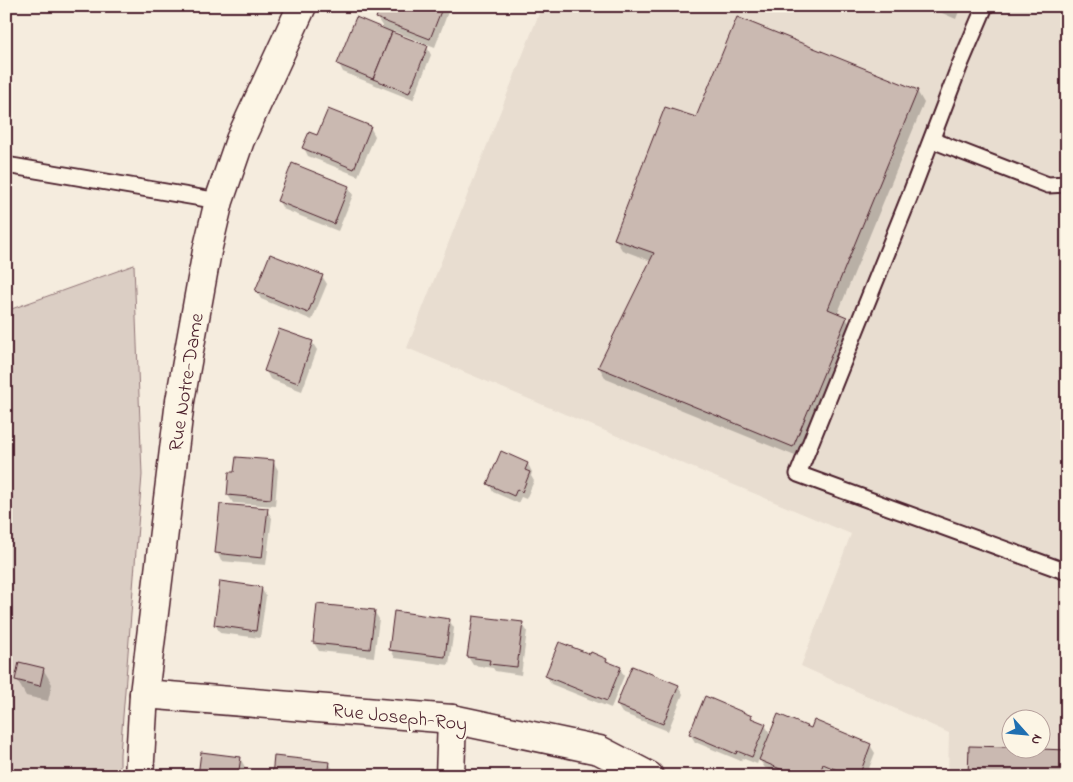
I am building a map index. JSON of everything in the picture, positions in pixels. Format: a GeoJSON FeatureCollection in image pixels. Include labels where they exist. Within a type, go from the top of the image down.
{"type":"FeatureCollection","features":[{"type":"Feature","properties":{"kind":"street","name":"Rue Notre-Dame"},"geometry":{"type":"LineString","coordinates":[[139,776],[144,694],[180,401],[207,251],[219,201],[240,140],[302,6]]}},
{"type":"Feature","properties":{"kind":"street","name":"Rue Joseph-Roy"},"geometry":{"type":"LineString","coordinates":[[144,694],[452,719],[599,750],[649,776]]}},
{"type":"Feature","properties":{"kind":"street"},"geometry":{"type":"LineString","coordinates":[[450,776],[452,719]]}},
{"type":"Feature","properties":{"kind":"lane"},"geometry":{"type":"LineString","coordinates":[[985,6],[959,67],[932,140],[798,474],[1067,572]]}},
{"type":"Feature","properties":{"kind":"lane"},"geometry":{"type":"LineString","coordinates":[[932,140],[1048,185],[1067,184]]}},
{"type":"Feature","properties":{"kind":"lane"},"geometry":{"type":"LineString","coordinates":[[6,165],[219,201]]}},
{"type":"Feature","properties":{"kind":"shaded area"},"geometry":{"type":"Polygon","coordinates":[[[542,6],[1067,6],[1067,776],[948,776],[949,733],[801,666],[851,534],[407,348],[542,6]]]}},
{"type":"Feature","properties":{"kind":"shaded area"},"geometry":{"type":"Polygon","coordinates":[[[134,265],[142,475],[120,754],[120,776],[6,776],[6,311],[134,265]]]}},
{"type":"Feature","properties":{"kind":"building"},"geometry":{"type":"Polygon","coordinates":[[[380,6],[443,6],[430,39],[376,18],[380,6]]]}},
{"type":"Feature","properties":{"kind":"building"},"geometry":{"type":"Polygon","coordinates":[[[356,17],[392,32],[373,79],[337,64],[356,17]]]}},
{"type":"Feature","properties":{"kind":"building"},"geometry":{"type":"Polygon","coordinates":[[[737,17],[918,90],[828,309],[847,317],[793,447],[598,367],[654,253],[614,239],[665,107],[696,117],[737,17]]]}},
{"type":"Feature","properties":{"kind":"building"},"geometry":{"type":"Polygon","coordinates":[[[392,32],[428,46],[409,93],[373,79],[392,32]]]}},
{"type":"Feature","properties":{"kind":"building"},"geometry":{"type":"Polygon","coordinates":[[[328,109],[371,126],[354,169],[302,148],[309,132],[317,135],[328,109]]]}},
{"type":"Feature","properties":{"kind":"building"},"geometry":{"type":"Polygon","coordinates":[[[292,163],[349,186],[334,224],[277,201],[292,163]]]}},
{"type":"Feature","properties":{"kind":"building"},"geometry":{"type":"Polygon","coordinates":[[[270,254],[323,275],[308,313],[255,291],[270,254]]]}},
{"type":"Feature","properties":{"kind":"building"},"geometry":{"type":"Polygon","coordinates":[[[279,329],[313,341],[298,383],[264,371],[279,329]]]}},
{"type":"Feature","properties":{"kind":"building"},"geometry":{"type":"Polygon","coordinates":[[[501,451],[528,463],[525,470],[530,472],[522,492],[517,489],[514,496],[487,484],[501,451]]]}},
{"type":"Feature","properties":{"kind":"building"},"geometry":{"type":"Polygon","coordinates":[[[236,457],[274,460],[271,499],[227,495],[229,472],[234,472],[236,457]]]}},
{"type":"Feature","properties":{"kind":"building"},"geometry":{"type":"Polygon","coordinates":[[[220,504],[268,508],[262,558],[215,553],[220,504]]]}},
{"type":"Feature","properties":{"kind":"building"},"geometry":{"type":"Polygon","coordinates":[[[220,581],[262,587],[256,631],[214,625],[220,581]]]}},
{"type":"Feature","properties":{"kind":"building"},"geometry":{"type":"Polygon","coordinates":[[[317,604],[375,610],[370,649],[313,643],[317,604]]]}},
{"type":"Feature","properties":{"kind":"building"},"geometry":{"type":"Polygon","coordinates":[[[394,611],[450,619],[445,657],[389,650],[394,611]]]}},
{"type":"Feature","properties":{"kind":"building"},"geometry":{"type":"Polygon","coordinates":[[[473,616],[523,622],[517,667],[489,664],[490,660],[467,657],[473,616]]]}},
{"type":"Feature","properties":{"kind":"building"},"geometry":{"type":"Polygon","coordinates":[[[559,642],[590,654],[591,652],[621,667],[607,701],[545,676],[559,642]]]}},
{"type":"Feature","properties":{"kind":"building"},"geometry":{"type":"Polygon","coordinates":[[[19,662],[44,668],[40,686],[15,680],[19,662]]]}},
{"type":"Feature","properties":{"kind":"building"},"geometry":{"type":"Polygon","coordinates":[[[632,666],[679,685],[663,724],[616,705],[632,666]]]}},
{"type":"Feature","properties":{"kind":"building"},"geometry":{"type":"Polygon","coordinates":[[[705,696],[766,724],[752,757],[737,751],[736,754],[689,734],[705,696]]]}},
{"type":"Feature","properties":{"kind":"building"},"geometry":{"type":"Polygon","coordinates":[[[778,714],[811,728],[814,720],[871,744],[859,776],[851,776],[823,764],[819,776],[783,776],[785,771],[759,760],[778,714]]]}},
{"type":"Feature","properties":{"kind":"building"},"geometry":{"type":"Polygon","coordinates":[[[969,746],[1000,747],[1000,760],[1050,760],[1050,749],[1067,750],[1067,776],[968,776],[969,746]]]}},
{"type":"Feature","properties":{"kind":"building"},"geometry":{"type":"Polygon","coordinates":[[[201,752],[241,757],[238,776],[198,776],[201,752]]]}},
{"type":"Feature","properties":{"kind":"building"},"geometry":{"type":"Polygon","coordinates":[[[274,756],[330,762],[328,776],[272,776],[274,756]]]}},
{"type":"Feature","properties":{"kind":"building"},"geometry":{"type":"Polygon","coordinates":[[[348,771],[394,772],[394,776],[347,776],[348,771]]]}}]}
